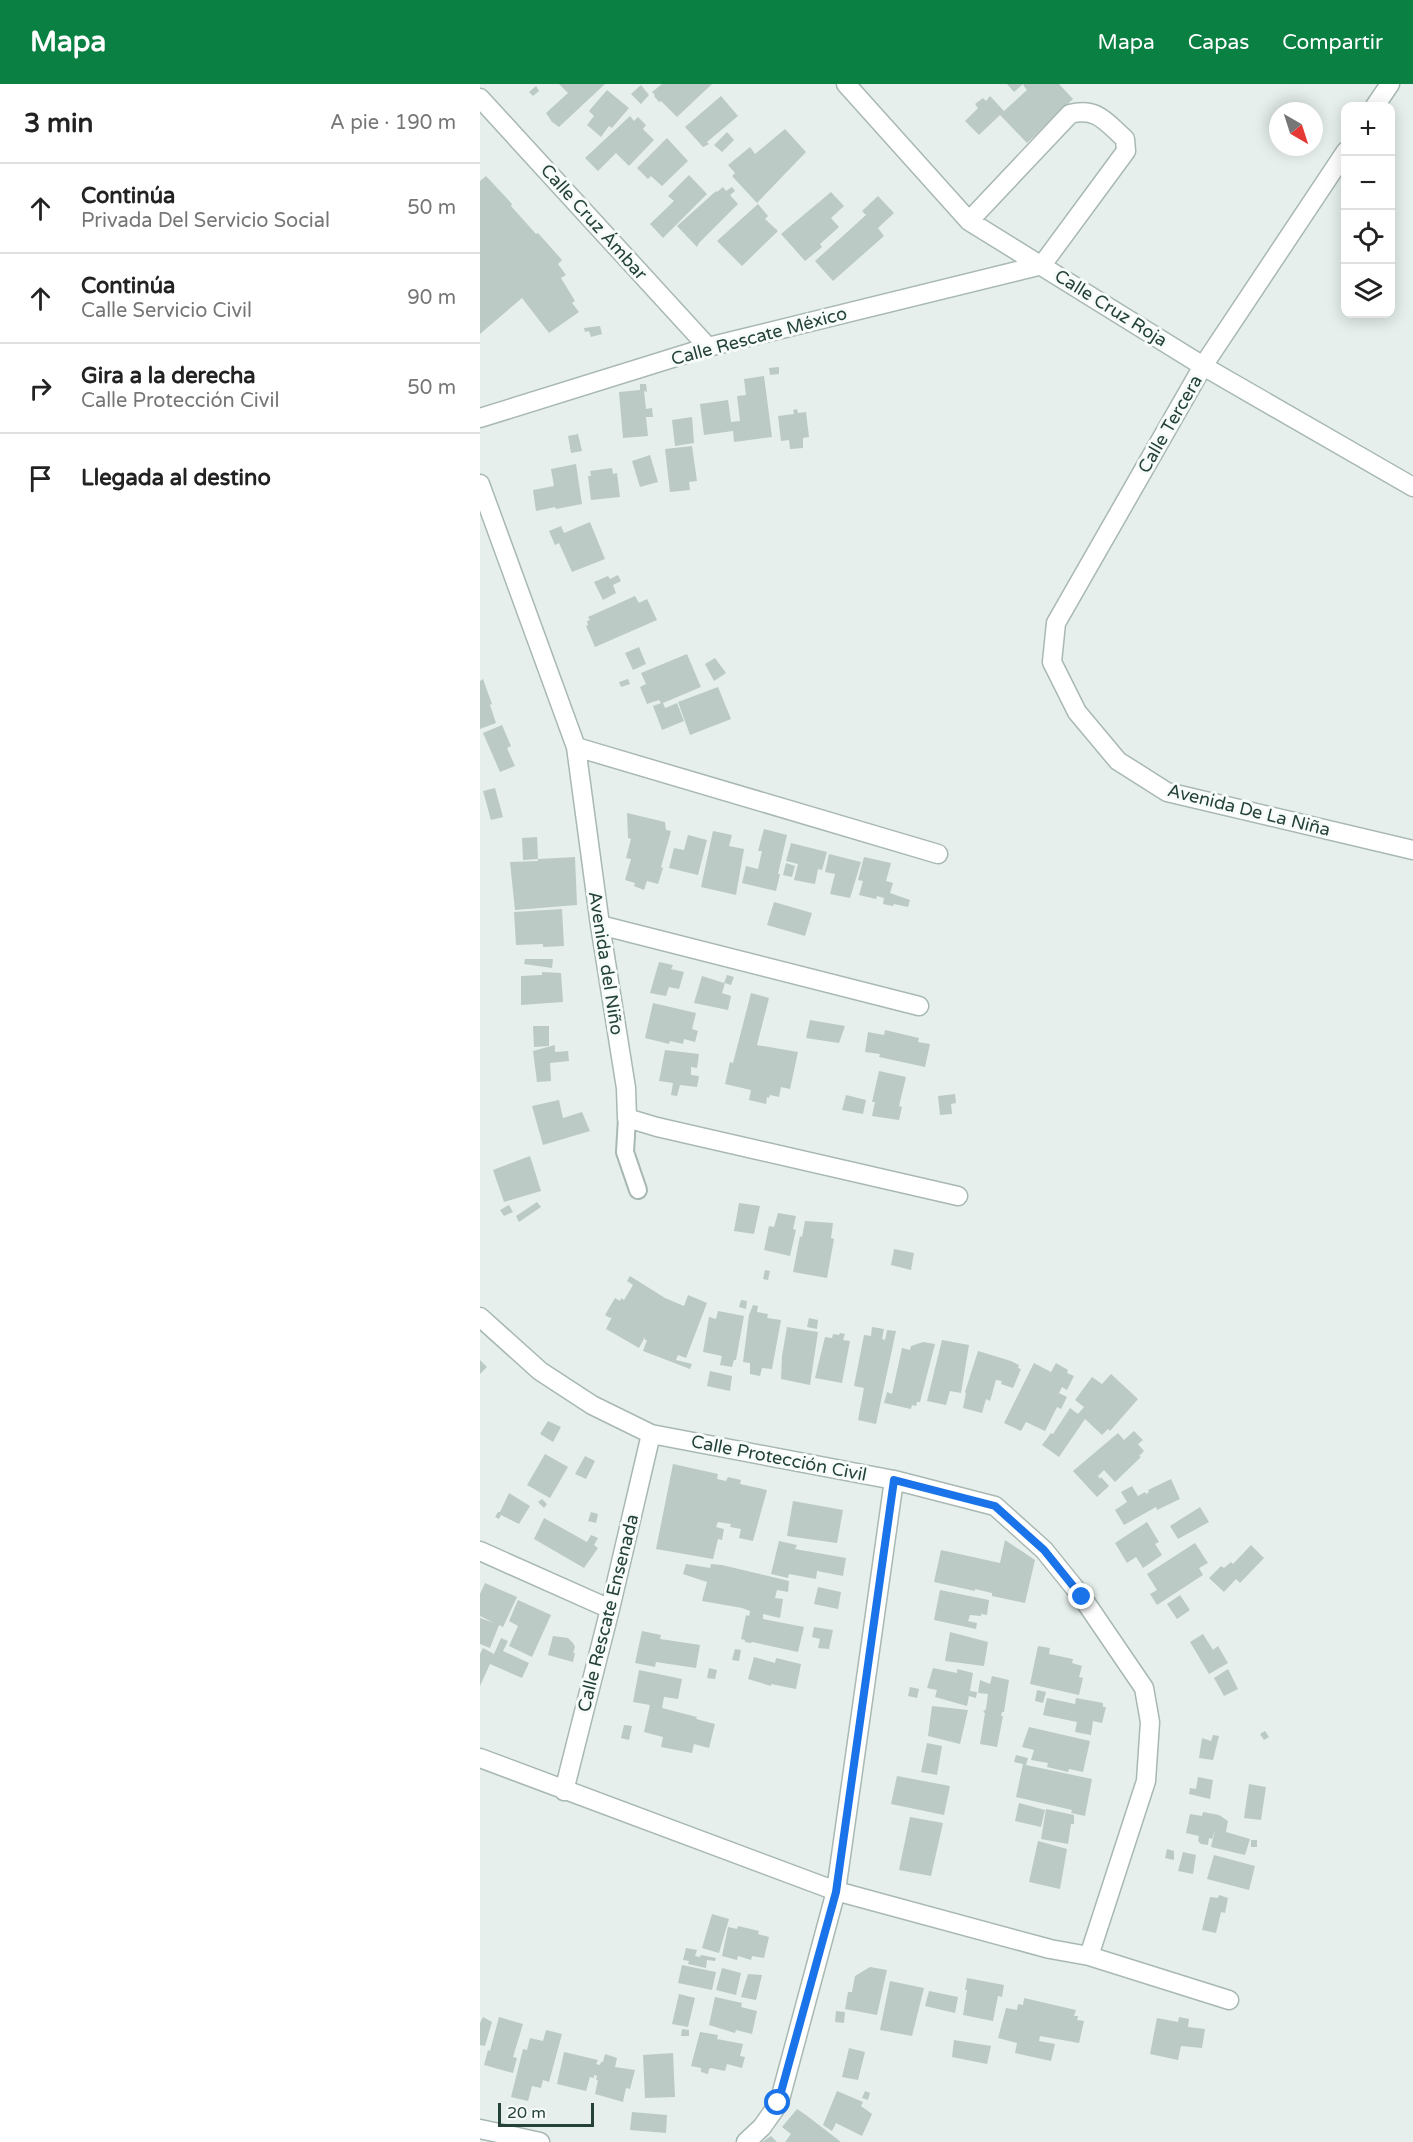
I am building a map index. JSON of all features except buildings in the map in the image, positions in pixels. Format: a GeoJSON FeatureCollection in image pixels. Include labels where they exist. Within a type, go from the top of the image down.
{"type":"FeatureCollection","features":[{"type":"Feature","properties":{"kind":"street","name":"Calle Cruz Roja"},"geometry":{"type":"LineString","coordinates":[[846,84],[969,221],[1203,366],[1413,487]]}},
{"type":"Feature","properties":{"kind":"street"},"geometry":{"type":"LineString","coordinates":[[1378,102],[1390,84]]}},
{"type":"Feature","properties":{"kind":"street","name":"Calle Cruz Ámbar"},"geometry":{"type":"LineString","coordinates":[[480,98],[708,347]]}},
{"type":"Feature","properties":{"kind":"street"},"geometry":{"type":"LineString","coordinates":[[969,221],[1070,114],[1082,111],[1095,113],[1125,139],[1126,151],[1042,265]]}},
{"type":"Feature","properties":{"kind":"street","name":"Calle Tercera"},"geometry":{"type":"LineString","coordinates":[[1077,712],[1052,662],[1056,623],[1203,366],[1343,156]]}},
{"type":"Feature","properties":{"kind":"street","name":"Calle Rescate México"},"geometry":{"type":"LineString","coordinates":[[480,418],[708,347],[1042,265]]}},
{"type":"Feature","properties":{"kind":"street","name":"Avenida del Niño"},"geometry":{"type":"LineString","coordinates":[[480,484],[576,747],[600,925],[626,1088],[627,1118]]}},
{"type":"Feature","properties":{"kind":"street","name":"Avenida De La Niña"},"geometry":{"type":"LineString","coordinates":[[1077,712],[1118,761],[1167,792],[1413,850]]}},
{"type":"Feature","properties":{"kind":"street"},"geometry":{"type":"LineString","coordinates":[[576,747],[938,854]]}},
{"type":"Feature","properties":{"kind":"street"},"geometry":{"type":"LineString","coordinates":[[600,925],[919,1006]]}},
{"type":"Feature","properties":{"kind":"street"},"geometry":{"type":"LineString","coordinates":[[627,1118],[657,1127],[958,1196]]}},
{"type":"Feature","properties":{"kind":"street","name":"Calle Protección Civil"},"geometry":{"type":"LineString","coordinates":[[480,1317],[540,1371],[592,1405],[651,1434],[894,1480],[995,1506],[1044,1550],[1082,1597],[1144,1688],[1150,1722],[1146,1781],[1089,1956]]}},
{"type":"Feature","properties":{"kind":"street","name":"Calle Rescate Ensenada"},"geometry":{"type":"LineString","coordinates":[[564,1791],[651,1434]]}},
{"type":"Feature","properties":{"kind":"street"},"geometry":{"type":"LineString","coordinates":[[746,2142],[762,2127],[778,2103],[836,1892],[894,1480]]}},
{"type":"Feature","properties":{"kind":"street"},"geometry":{"type":"LineString","coordinates":[[480,1551],[610,1609]]}},
{"type":"Feature","properties":{"kind":"street"},"geometry":{"type":"LineString","coordinates":[[480,1758],[836,1892],[1050,1949],[1089,1956],[1229,2000]]}},
{"type":"Feature","properties":{"kind":"street"},"geometry":{"type":"LineString","coordinates":[[480,2128],[540,2142]]}},
{"type":"Feature","properties":{"kind":"lane"},"geometry":{"type":"LineString","coordinates":[[627,1118],[625,1152],[638,1190]]}},
{"type":"Feature","properties":{"kind":"route"},"geometry":{"type":"LineString","coordinates":[[778,2103],[836,1892],[894,1480],[995,1506],[1044,1550],[1082,1597]]}}]}
